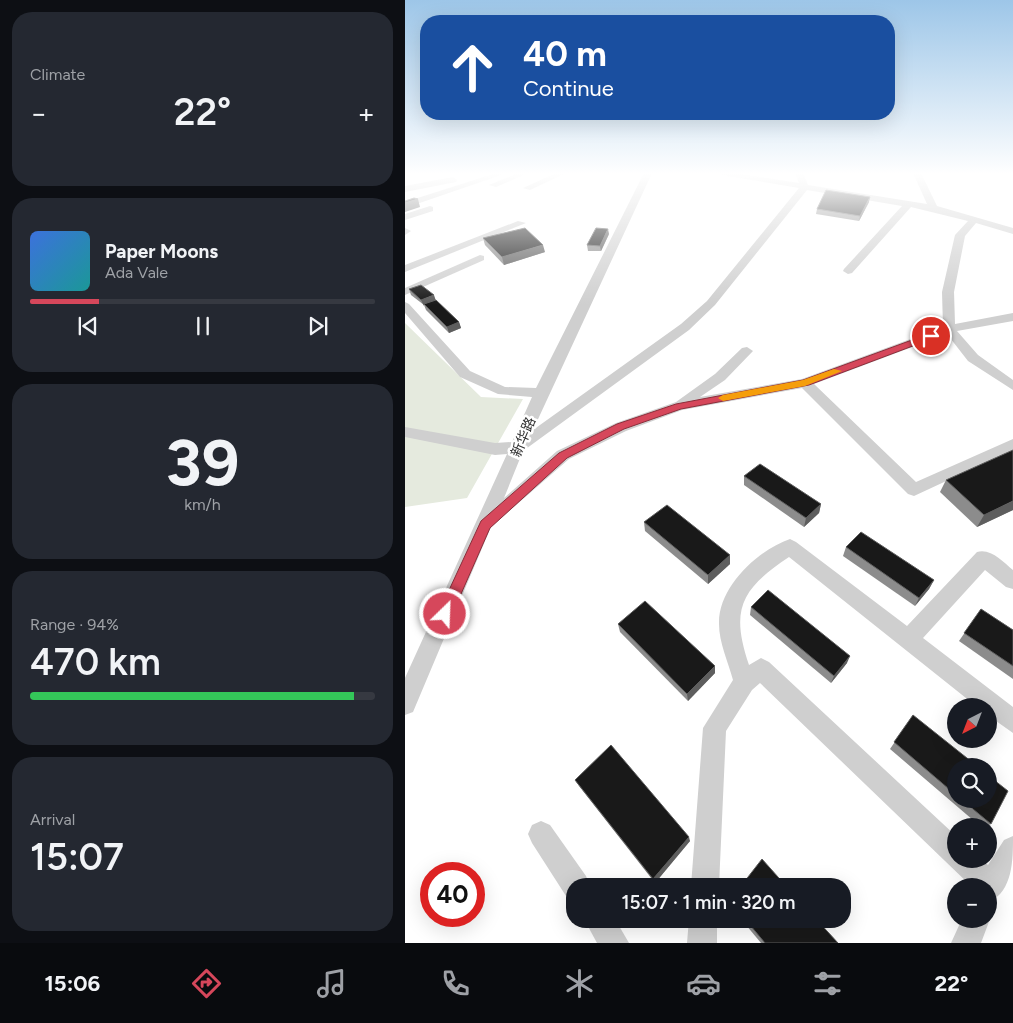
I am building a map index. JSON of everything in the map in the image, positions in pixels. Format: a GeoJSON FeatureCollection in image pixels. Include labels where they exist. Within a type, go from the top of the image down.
{"type":"FeatureCollection","features":[{"type":"Feature","properties":{"kind":"street","name":"新华路"},"geometry":{"type":"LineString","coordinates":[[405,704],[541,393],[627,217]]}},
{"type":"Feature","properties":{"kind":"street"},"geometry":{"type":"LineString","coordinates":[[405,432],[495,449],[519,447],[685,327],[711,303],[781,217]]}},
{"type":"Feature","properties":{"kind":"street"},"geometry":{"type":"LineString","coordinates":[[848,271],[898,217]]}},
{"type":"Feature","properties":{"kind":"street"},"geometry":{"type":"LineString","coordinates":[[964,217],[1013,231]]}},
{"type":"Feature","properties":{"kind":"street"},"geometry":{"type":"LineString","coordinates":[[974,220],[960,235],[948,292],[949,329],[973,358],[1013,386]]}},
{"type":"Feature","properties":{"kind":"street"},"geometry":{"type":"LineString","coordinates":[[405,269],[521,223]]}},
{"type":"Feature","properties":{"kind":"street"},"geometry":{"type":"LineString","coordinates":[[405,292],[480,258]]}},
{"type":"Feature","properties":{"kind":"street"},"geometry":{"type":"LineString","coordinates":[[405,306],[465,374],[503,391],[541,393]]}},
{"type":"Feature","properties":{"kind":"street"},"geometry":{"type":"LineString","coordinates":[[485,524],[563,455],[621,426],[679,406],[805,383],[949,329],[1013,317]]}},
{"type":"Feature","properties":{"kind":"street"},"geometry":{"type":"LineString","coordinates":[[679,406],[720,377],[747,351]]}},
{"type":"Feature","properties":{"kind":"street"},"geometry":{"type":"LineString","coordinates":[[805,383],[913,490],[1013,444]]}},
{"type":"Feature","properties":{"kind":"street"},"geometry":{"type":"LineString","coordinates":[[744,682],[730,636],[729,611],[743,584],[761,566],[790,547],[1013,721]]}},
{"type":"Feature","properties":{"kind":"street"},"geometry":{"type":"LineString","coordinates":[[909,640],[984,558],[1013,581]]}},
{"type":"Feature","properties":{"kind":"street"},"geometry":{"type":"LineString","coordinates":[[706,878],[715,728],[744,682],[761,669],[947,845]]}},
{"type":"Feature","properties":{"kind":"street"},"geometry":{"type":"LineString","coordinates":[[541,834],[571,878]]}},
{"type":"Feature","properties":{"kind":"street"},"geometry":{"type":"LineString","coordinates":[[995,878],[1013,849]]}},
{"type":"Feature","properties":{"kind":"street"},"geometry":{"type":"LineString","coordinates":[[970,868],[980,878]]}},
{"type":"Feature","properties":{"kind":"street"},"geometry":{"type":"LineString","coordinates":[[604,928],[614,943]]}},
{"type":"Feature","properties":{"kind":"street"},"geometry":{"type":"LineString","coordinates":[[702,943],[703,928]]}},
{"type":"Feature","properties":{"kind":"street"},"geometry":{"type":"LineString","coordinates":[[966,943],[972,928]]}},
{"type":"Feature","properties":{"kind":"shaded area"},"geometry":{"type":"Polygon","coordinates":[[[405,323],[481,397],[523,399],[467,498],[405,507],[405,323]]]}},
{"type":"Feature","properties":{"kind":"building"},"geometry":{"type":"Polygon","coordinates":[[[525,228],[543,245],[502,257],[483,238],[525,228]]]}},
{"type":"Feature","properties":{"kind":"building"},"geometry":{"type":"Polygon","coordinates":[[[596,228],[608,229],[600,246],[587,245],[596,228]]]}},
{"type":"Feature","properties":{"kind":"building"},"geometry":{"type":"Polygon","coordinates":[[[421,285],[434,295],[421,300],[409,289],[421,285]]]}},
{"type":"Feature","properties":{"kind":"building"},"geometry":{"type":"Polygon","coordinates":[[[436,300],[459,322],[447,327],[424,304],[436,300]]]}},
{"type":"Feature","properties":{"kind":"building"},"geometry":{"type":"Polygon","coordinates":[[[1013,450],[1013,501],[984,515],[946,480],[1013,450]]]}},
{"type":"Feature","properties":{"kind":"building"},"geometry":{"type":"Polygon","coordinates":[[[760,464],[821,504],[806,518],[744,476],[760,464]]]}},
{"type":"Feature","properties":{"kind":"building"},"geometry":{"type":"Polygon","coordinates":[[[667,505],[730,555],[708,575],[644,522],[667,505]]]}},
{"type":"Feature","properties":{"kind":"building"},"geometry":{"type":"Polygon","coordinates":[[[861,532],[934,580],[919,598],[846,547],[861,532]]]}},
{"type":"Feature","properties":{"kind":"building"},"geometry":{"type":"Polygon","coordinates":[[[768,590],[850,656],[834,676],[751,607],[768,590]]]}},
{"type":"Feature","properties":{"kind":"building"},"geometry":{"type":"Polygon","coordinates":[[[645,601],[715,666],[687,694],[618,624],[645,601]]]}},
{"type":"Feature","properties":{"kind":"building"},"geometry":{"type":"Polygon","coordinates":[[[981,609],[1013,630],[1013,666],[964,633],[981,609]]]}},
{"type":"Feature","properties":{"kind":"building"},"geometry":{"type":"Polygon","coordinates":[[[913,715],[947,742],[947,748],[954,748],[967,758],[947,758],[947,787],[894,742],[913,715]]]}},
{"type":"Feature","properties":{"kind":"building"},"geometry":{"type":"Polygon","coordinates":[[[611,745],[689,837],[652,878],[575,780],[611,745]]]}},
{"type":"Feature","properties":{"kind":"building"},"geometry":{"type":"Polygon","coordinates":[[[997,782],[1008,791],[994,818],[984,818],[972,808],[997,808],[997,782]]]}},
{"type":"Feature","properties":{"kind":"building"},"geometry":{"type":"Polygon","coordinates":[[[762,859],[779,878],[747,878],[762,859]]]}},
{"type":"Feature","properties":{"kind":"building"},"geometry":{"type":"Polygon","coordinates":[[[752,928],[824,928],[838,943],[765,943],[752,928]]]}},
{"type":"Feature","properties":{"kind":"slow traffic"},"geometry":{"type":"LineString","coordinates":[[723,398],[805,383],[838,371]]}},
{"type":"Feature","properties":{"kind":"route"},"geometry":{"type":"LineString","coordinates":[[445,614],[485,524],[563,455],[621,426],[679,406],[805,383],[931,336]]}}]}
